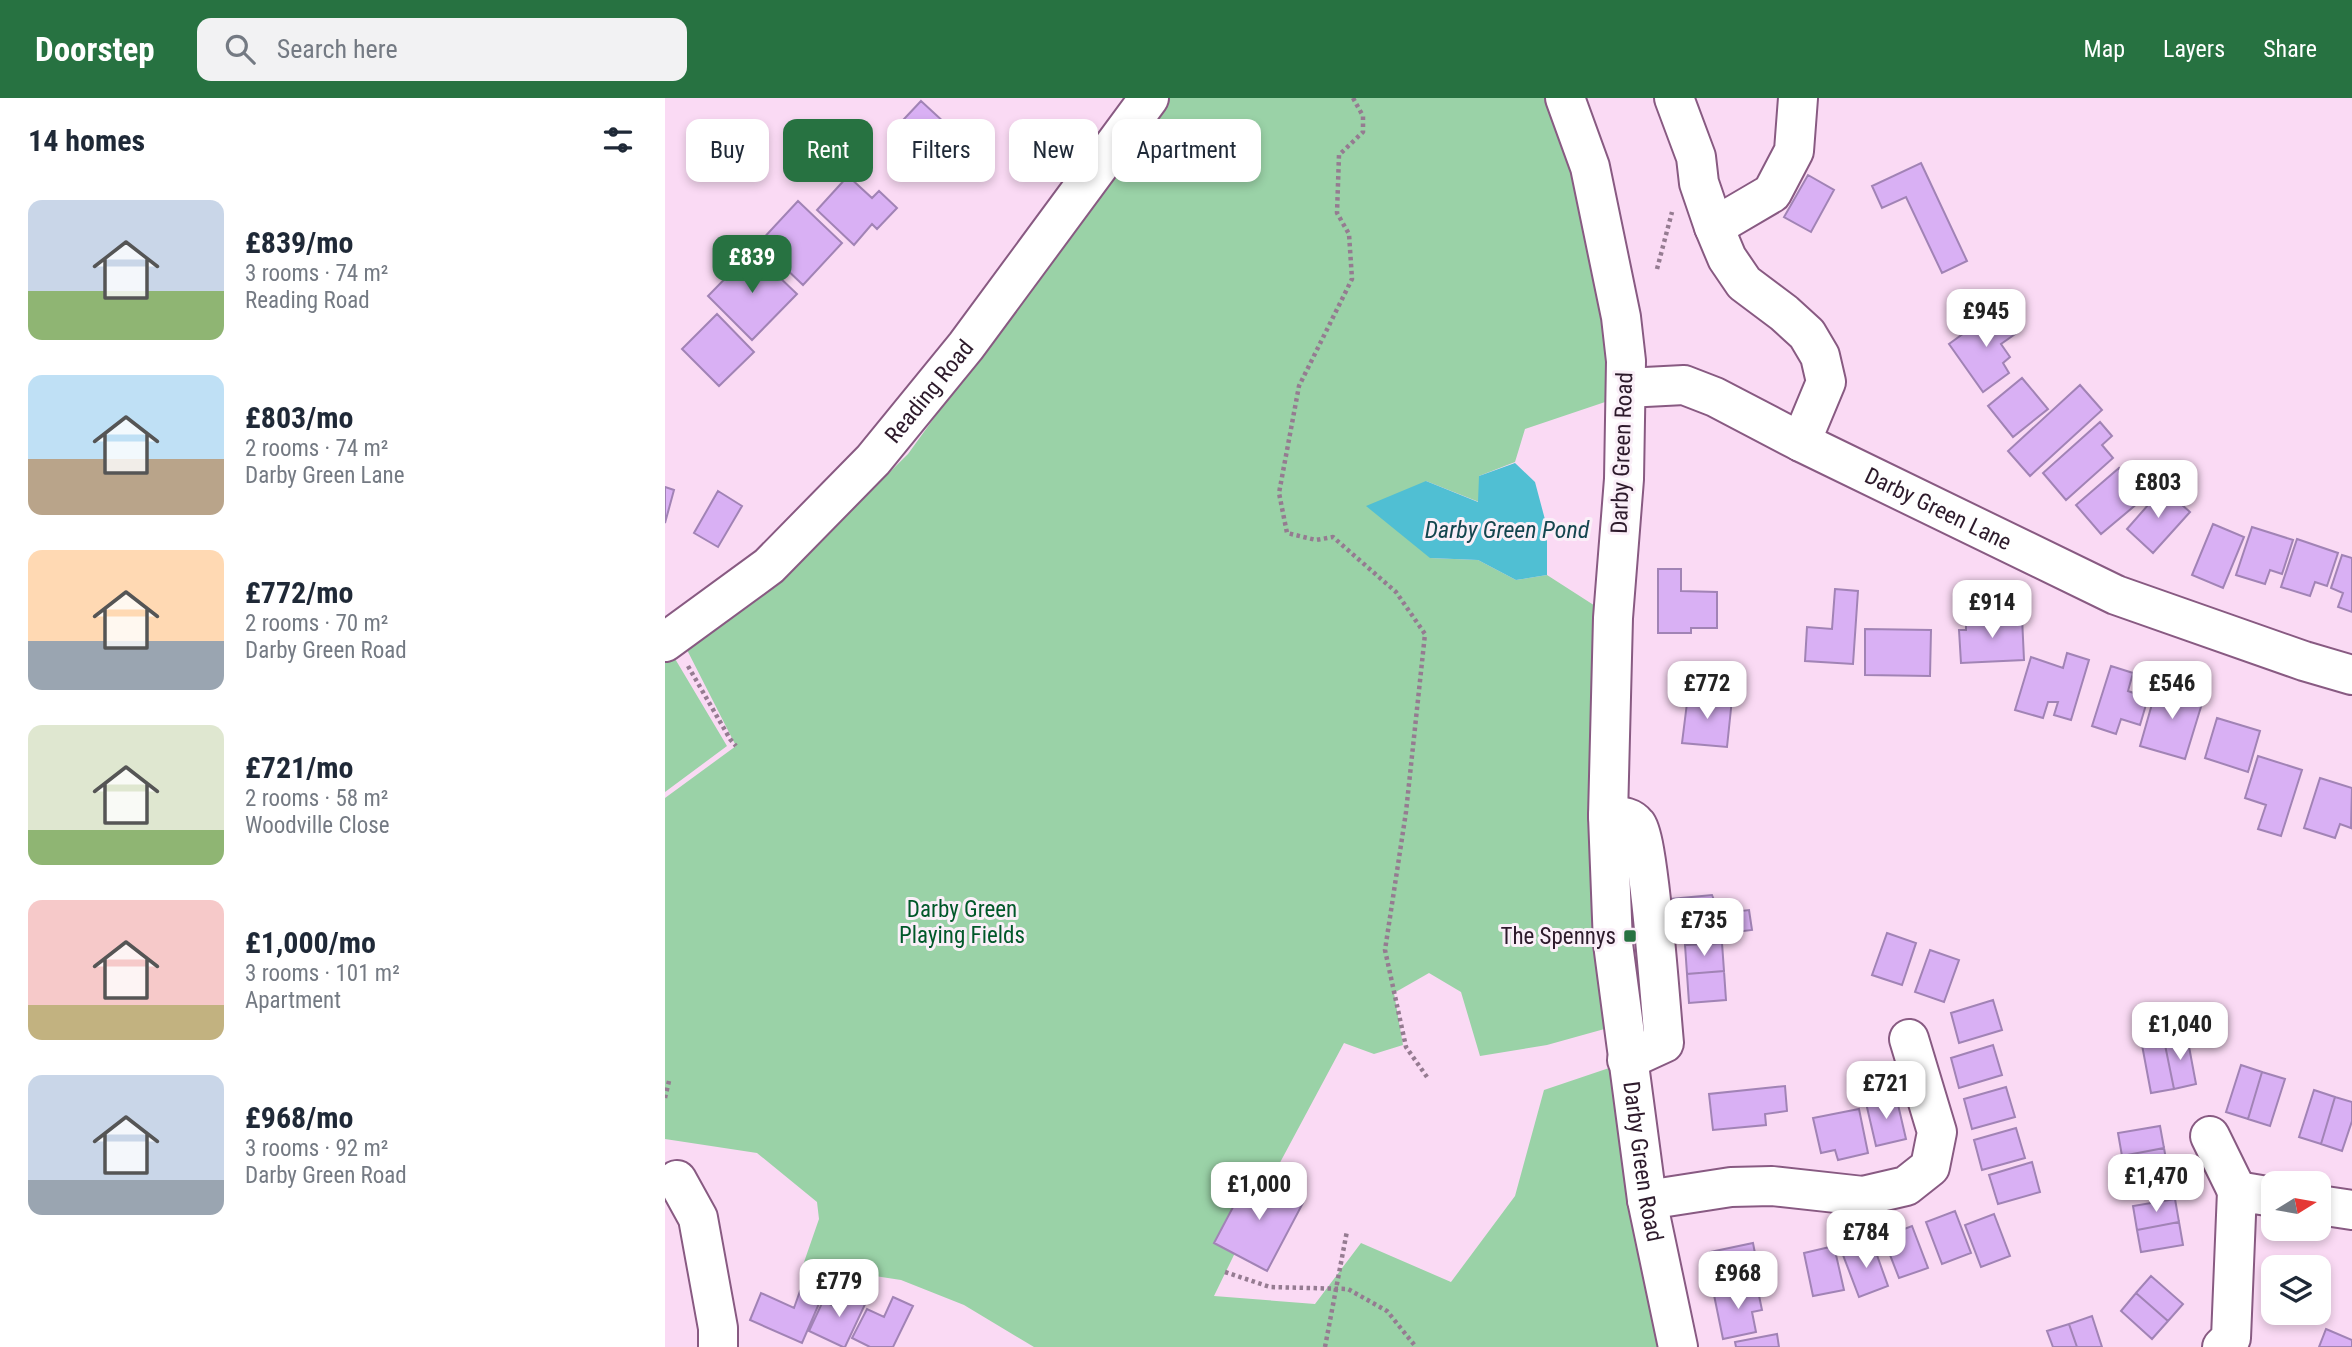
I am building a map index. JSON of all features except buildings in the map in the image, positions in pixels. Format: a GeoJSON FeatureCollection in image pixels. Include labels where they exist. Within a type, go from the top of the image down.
{"type":"FeatureCollection","features":[{"type":"Feature","properties":{"kind":"street","name":"Reading Road"},"geometry":{"type":"LineString","coordinates":[[669,640],[769,566],[873,460],[966,346],[1149,98]]}},
{"type":"Feature","properties":{"kind":"street","name":"Darby Green Road"},"geometry":{"type":"LineString","coordinates":[[1565,98],[1590,167],[1621,317],[1626,361],[1624,479],[1613,618],[1608,816],[1613,944],[1647,1200],[1678,1347]]}},
{"type":"Feature","properties":{"kind":"street"},"geometry":{"type":"LineString","coordinates":[[1674,98],[1696,157],[1699,183],[1727,258],[1744,283],[1807,334],[1820,356],[1826,382],[1801,442]]}},
{"type":"Feature","properties":{"kind":"street"},"geometry":{"type":"LineString","coordinates":[[1714,227],[1772,193],[1794,150],[1798,98]]}},
{"type":"Feature","properties":{"kind":"street","name":"Darby Green Lane"},"geometry":{"type":"LineString","coordinates":[[1626,388],[1684,385],[1715,397],[1801,442],[2116,594],[2304,662],[2352,675]]}},
{"type":"Feature","properties":{"kind":"street"},"geometry":{"type":"LineString","coordinates":[[1647,1200],[1731,1187],[1772,1186],[1863,1196],[1906,1186],[1930,1167],[1937,1132],[1909,1039]]}},
{"type":"Feature","properties":{"kind":"street"},"geometry":{"type":"LineString","coordinates":[[2210,1136],[2255,1194],[2231,1338],[2222,1347]]}},
{"type":"Feature","properties":{"kind":"street"},"geometry":{"type":"LineString","coordinates":[[677,1180],[698,1218],[718,1328],[717,1347]]}},
{"type":"Feature","properties":{"kind":"street"},"geometry":{"type":"LineString","coordinates":[[2331,1207],[2352,1210]]}},
{"type":"Feature","properties":{"kind":"path"},"geometry":{"type":"LineString","coordinates":[[1353,98],[1363,116],[1363,132],[1339,155],[1337,213],[1349,234],[1352,279],[1299,386],[1279,493],[1287,533],[1316,540],[1333,537],[1396,592],[1425,635],[1406,812],[1385,950],[1406,1047],[1427,1077]]}},
{"type":"Feature","properties":{"kind":"path"},"geometry":{"type":"LineString","coordinates":[[669,640],[736,746]]}},
{"type":"Feature","properties":{"kind":"path"},"geometry":{"type":"LineString","coordinates":[[665,1098],[669,1081]]}},
{"type":"Feature","properties":{"kind":"path"},"geometry":{"type":"LineString","coordinates":[[1325,1347],[1347,1231]]}},
{"type":"Feature","properties":{"kind":"path"},"geometry":{"type":"LineString","coordinates":[[1225,1272],[1270,1287],[1347,1289],[1387,1311],[1416,1347]]}},
{"type":"Feature","properties":{"kind":"green space","name":"Darby Green Playing Fields"},"geometry":{"type":"Polygon","coordinates":[[[1165,98],[1554,98],[1604,278],[1611,400],[1525,429],[1515,462],[1479,476],[1479,502],[1426,481],[1430,558],[1478,560],[1516,580],[1547,575],[1603,611],[1608,1028],[1547,1045],[1480,1056],[1461,992],[1429,973],[1394,993],[1403,1045],[1374,1054],[1344,1043],[1269,1183],[1214,1296],[1315,1304],[1361,1243],[1451,1282],[1515,1196],[1544,1090],[1615,1066],[1663,1347],[1034,1347],[964,1305],[901,1280],[803,1265],[819,1219],[817,1202],[757,1153],[665,1139],[665,798],[736,746],[684,644],[798,563],[908,454],[1112,171],[1112,182],[1261,182],[1261,119],[1150,119],[1165,98]]]}},
{"type":"Feature","properties":{"kind":"green space"},"geometry":{"type":"Polygon","coordinates":[[[665,650],[671,652],[727,746],[665,792],[665,650]]]}},
{"type":"Feature","properties":{"kind":"water","name":"Darby Green Pond"},"geometry":{"type":"Polygon","coordinates":[[[1515,463],[1535,482],[1547,527],[1547,575],[1516,580],[1478,560],[1430,558],[1366,506],[1426,481],[1478,502],[1479,476],[1515,463]]]}},
{"type":"Feature","properties":{"kind":"place","name":"The Spennys"},"geometry":{"type":"Point","coordinates":[1630,936]}}]}
